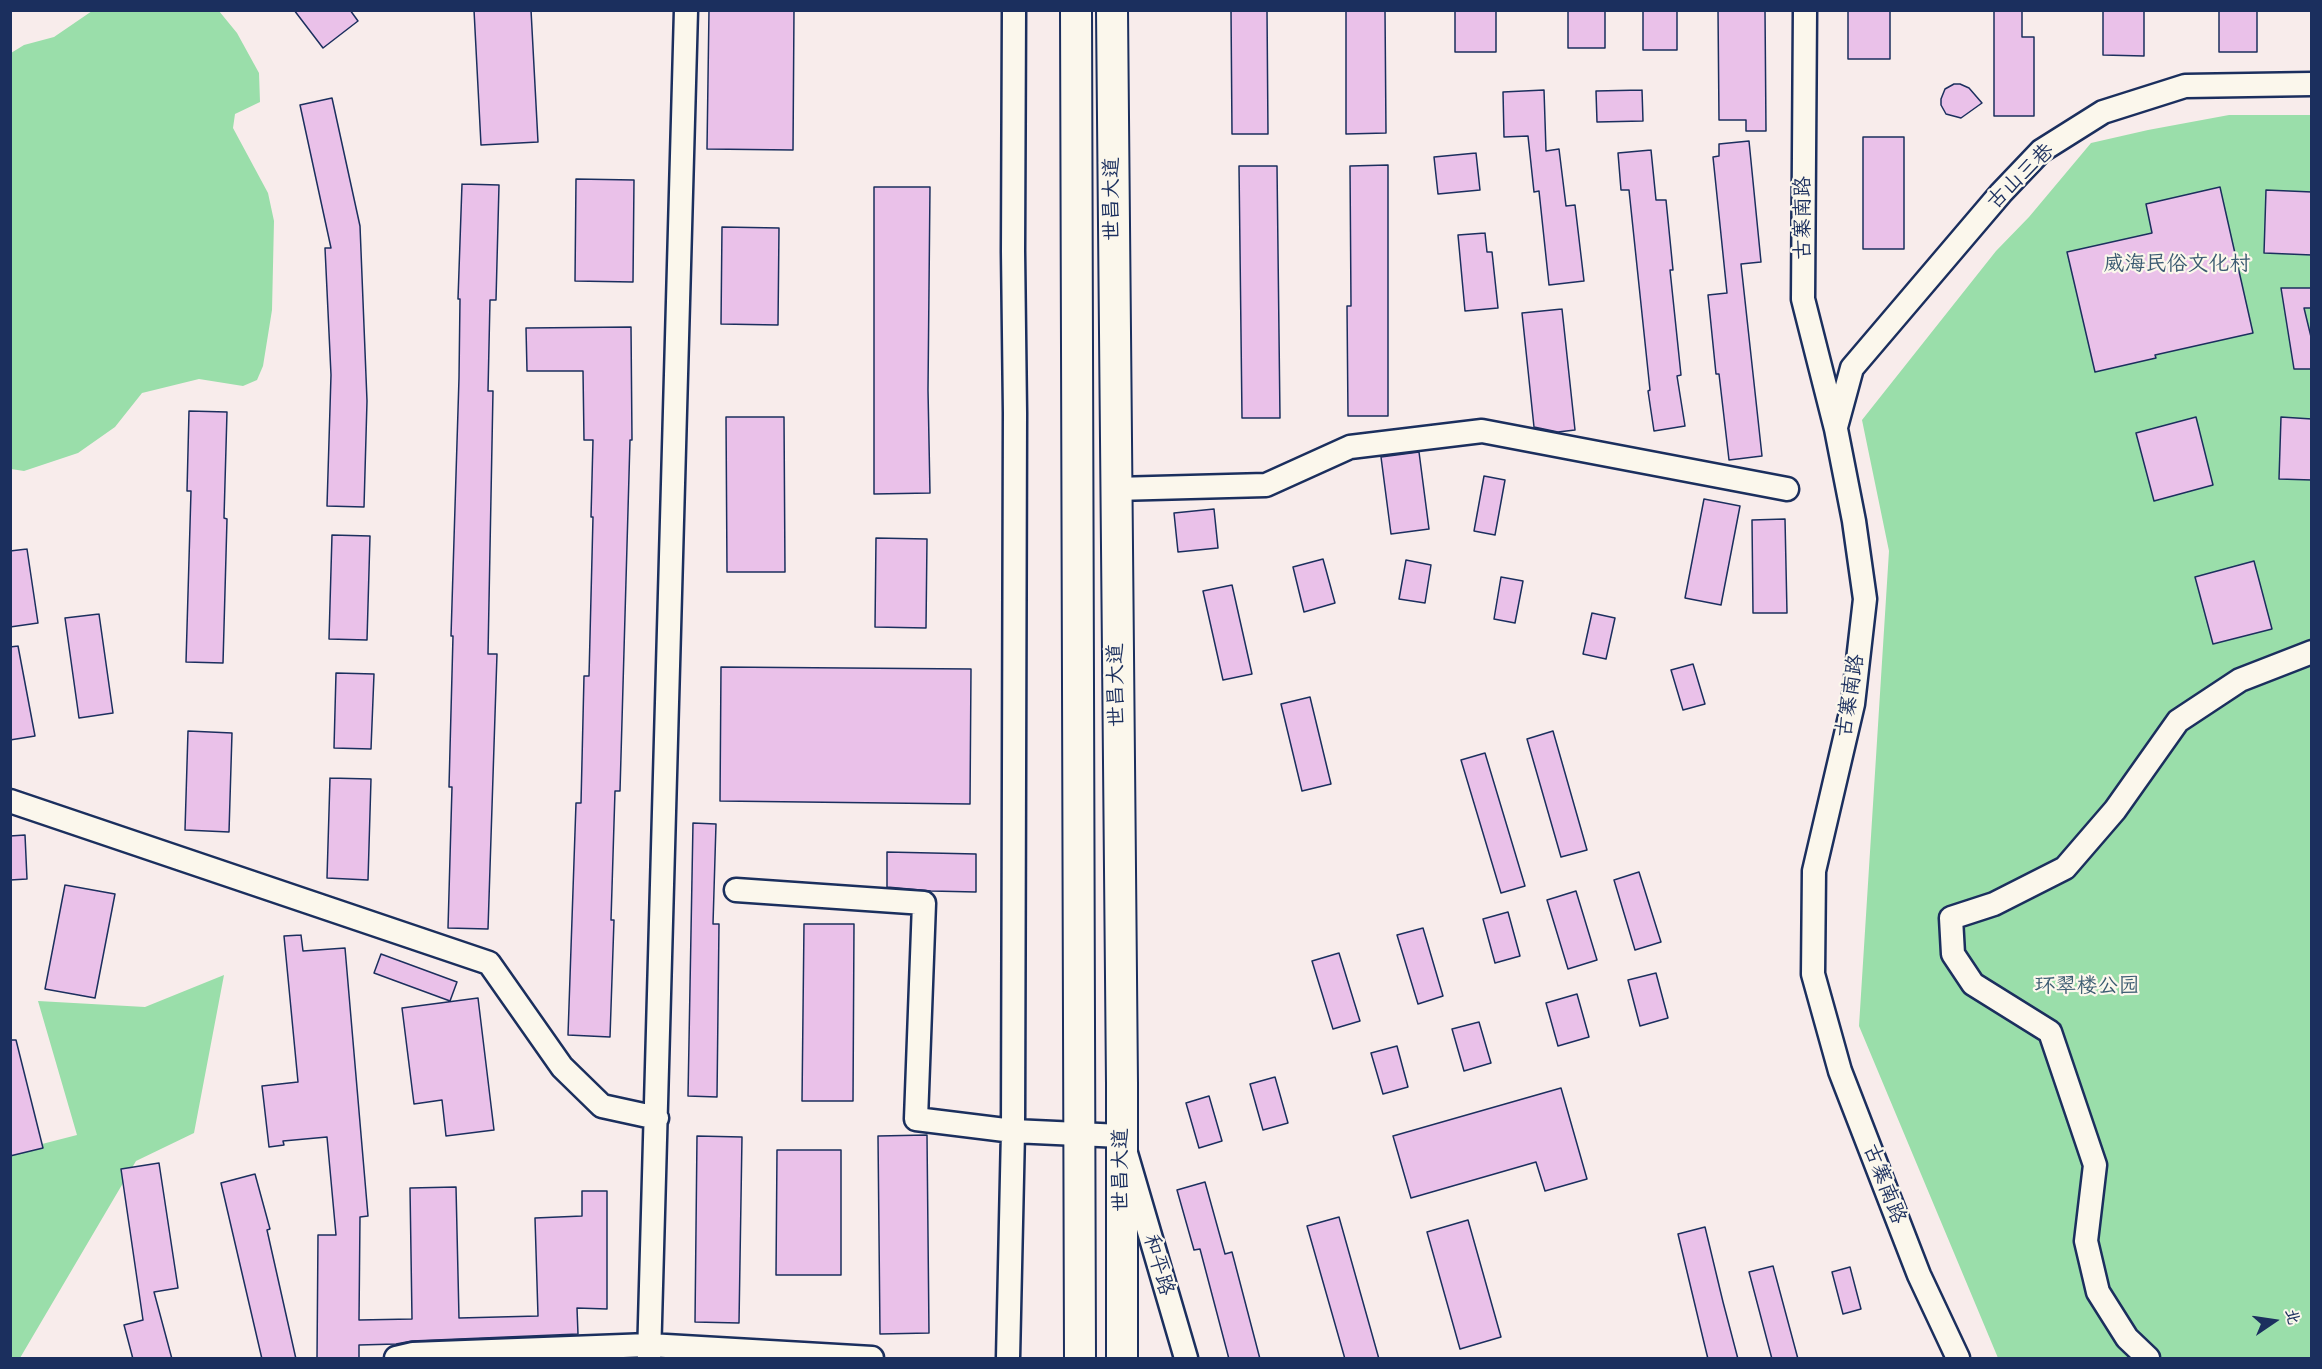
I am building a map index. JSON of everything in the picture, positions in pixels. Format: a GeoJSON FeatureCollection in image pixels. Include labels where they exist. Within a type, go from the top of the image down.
{"type":"FeatureCollection","features":[{"type":"Feature","properties":{"kind":"main road","name":"世昌大道"},"geometry":{"type":"LineString","coordinates":[[1076,10],[1080,1359]]}},
{"type":"Feature","properties":{"kind":"main road","name":"世昌大道"},"geometry":{"type":"LineString","coordinates":[[1112,10],[1122,1359]]}},
{"type":"Feature","properties":{"kind":"street"},"geometry":{"type":"LineString","coordinates":[[649,1352],[686,10]]}},
{"type":"Feature","properties":{"kind":"street"},"geometry":{"type":"LineString","coordinates":[[1008,1359],[1013,1131],[1014,10]]}},
{"type":"Feature","properties":{"kind":"street","name":"古寨南路"},"geometry":{"type":"LineString","coordinates":[[1805,10],[1803,299],[1836,429],[1854,521],[1865,599],[1853,704],[1814,871],[1813,974],[1840,1071],[1919,1275],[1958,1359]]}},
{"type":"Feature","properties":{"kind":"street","name":"古山三巷"},"geometry":{"type":"LineString","coordinates":[[1836,429],[1852,368],[2001,193],[2041,151],[2103,111],[2185,86],[2312,84]]}},
{"type":"Feature","properties":{"kind":"street"},"geometry":{"type":"LineString","coordinates":[[1115,489],[1266,485],[1350,447],[1482,432],[1787,489]]}},
{"type":"Feature","properties":{"kind":"street"},"geometry":{"type":"LineString","coordinates":[[2148,1359],[2127,1338],[2098,1292],[2086,1241],[2095,1165],[2050,1032],[1972,984],[1953,954],[1951,918],[1994,904],[2065,868],[2115,810],[2178,721],[2240,680],[2312,652]]}},
{"type":"Feature","properties":{"kind":"street"},"geometry":{"type":"LineString","coordinates":[[10,801],[489,963],[562,1067],[602,1106],[657,1118]]}},
{"type":"Feature","properties":{"kind":"street"},"geometry":{"type":"LineString","coordinates":[[736,890],[924,903],[916,1119],[1013,1131],[1121,1136]]}},
{"type":"Feature","properties":{"kind":"street","name":"和平路"},"geometry":{"type":"LineString","coordinates":[[1121,1136],[1186,1359]]}},
{"type":"Feature","properties":{"kind":"street"},"geometry":{"type":"LineString","coordinates":[[396,1359],[413,1354],[649,1352],[872,1359]]}},
{"type":"Feature","properties":{"kind":"green space"},"geometry":{"type":"Polygon","coordinates":[[[92,11],[219,11],[237,33],[259,73],[260,102],[235,114],[233,128],[268,193],[274,221],[272,310],[263,366],[257,380],[243,386],[199,379],[142,393],[115,427],[78,453],[24,471],[11,469],[11,53],[24,45],[54,37],[92,11]]]}},
{"type":"Feature","properties":{"kind":"green space","name":"环翠楼公园"},"geometry":{"type":"Polygon","coordinates":[[[2229,115],[2311,115],[2311,1358],[1998,1358],[1859,1026],[1889,551],[1862,420],[1996,251],[2029,217],[2091,143],[2229,115]]]}},
{"type":"Feature","properties":{"kind":"green space"},"geometry":{"type":"Polygon","coordinates":[[[224,975],[194,1133],[136,1161],[20,1358],[11,1358],[11,1152],[77,1135],[38,1001],[145,1007],[224,975]]]}},
{"type":"Feature","properties":{"kind":"building"},"geometry":{"type":"Polygon","coordinates":[[[294,10],[350,10],[358,21],[323,48],[294,10]]]}},
{"type":"Feature","properties":{"kind":"building"},"geometry":{"type":"Polygon","coordinates":[[[474,10],[531,10],[538,142],[481,145],[474,10]]]}},
{"type":"Feature","properties":{"kind":"building"},"geometry":{"type":"Polygon","coordinates":[[[709,10],[794,10],[793,150],[707,149],[709,10]]]}},
{"type":"Feature","properties":{"kind":"building"},"geometry":{"type":"Polygon","coordinates":[[[1231,10],[1267,10],[1268,134],[1232,134],[1231,10]]]}},
{"type":"Feature","properties":{"kind":"building"},"geometry":{"type":"Polygon","coordinates":[[[1346,10],[1385,10],[1386,133],[1346,134],[1346,10]]]}},
{"type":"Feature","properties":{"kind":"building"},"geometry":{"type":"Polygon","coordinates":[[[1455,10],[1496,10],[1496,52],[1455,52],[1455,10]]]}},
{"type":"Feature","properties":{"kind":"building"},"geometry":{"type":"Polygon","coordinates":[[[1568,10],[1605,10],[1605,48],[1568,48],[1568,10]]]}},
{"type":"Feature","properties":{"kind":"building"},"geometry":{"type":"Polygon","coordinates":[[[1643,10],[1677,10],[1677,50],[1643,50],[1643,10]]]}},
{"type":"Feature","properties":{"kind":"building"},"geometry":{"type":"Polygon","coordinates":[[[1718,10],[1765,10],[1766,131],[1746,131],[1746,120],[1719,120],[1718,10]]]}},
{"type":"Feature","properties":{"kind":"building"},"geometry":{"type":"Polygon","coordinates":[[[1848,10],[1890,10],[1890,59],[1848,59],[1848,10]]]}},
{"type":"Feature","properties":{"kind":"building"},"geometry":{"type":"Polygon","coordinates":[[[1994,10],[2022,10],[2022,37],[2034,37],[2034,116],[1994,116],[1994,10]]]}},
{"type":"Feature","properties":{"kind":"building"},"geometry":{"type":"Polygon","coordinates":[[[2103,10],[2144,10],[2144,56],[2103,55],[2103,10]]]}},
{"type":"Feature","properties":{"kind":"building"},"geometry":{"type":"Polygon","coordinates":[[[2219,10],[2257,10],[2257,52],[2219,52],[2219,10]]]}},
{"type":"Feature","properties":{"kind":"building"},"geometry":{"type":"Polygon","coordinates":[[[1954,84],[1969,88],[1982,103],[1961,118],[1946,114],[1941,105],[1945,89],[1954,84]]]}},
{"type":"Feature","properties":{"kind":"building"},"geometry":{"type":"Polygon","coordinates":[[[1544,90],[1546,151],[1559,149],[1566,206],[1575,205],[1584,281],[1549,285],[1539,191],[1534,192],[1528,136],[1504,137],[1503,92],[1544,90]]]}},
{"type":"Feature","properties":{"kind":"building"},"geometry":{"type":"Polygon","coordinates":[[[1642,90],[1643,121],[1597,122],[1596,91],[1642,90]]]}},
{"type":"Feature","properties":{"kind":"building"},"geometry":{"type":"Polygon","coordinates":[[[332,98],[360,226],[367,401],[364,507],[327,506],[331,375],[325,248],[331,248],[300,105],[332,98]]]}},
{"type":"Feature","properties":{"kind":"building"},"geometry":{"type":"Polygon","coordinates":[[[1863,137],[1904,137],[1904,249],[1863,249],[1863,137]]]}},
{"type":"Feature","properties":{"kind":"building"},"geometry":{"type":"Polygon","coordinates":[[[1749,141],[1761,262],[1741,264],[1762,456],[1729,460],[1719,374],[1716,374],[1708,295],[1727,293],[1713,157],[1719,156],[1719,144],[1749,141]]]}},
{"type":"Feature","properties":{"kind":"building"},"geometry":{"type":"Polygon","coordinates":[[[1651,150],[1656,200],[1666,200],[1673,270],[1670,270],[1681,375],[1677,376],[1685,426],[1654,431],[1648,391],[1650,390],[1629,190],[1621,190],[1618,153],[1651,150]]]}},
{"type":"Feature","properties":{"kind":"building"},"geometry":{"type":"Polygon","coordinates":[[[1476,153],[1480,190],[1438,194],[1434,157],[1476,153]]]}},
{"type":"Feature","properties":{"kind":"building"},"geometry":{"type":"Polygon","coordinates":[[[1388,165],[1388,416],[1348,416],[1347,306],[1351,306],[1350,166],[1388,165]]]}},
{"type":"Feature","properties":{"kind":"building"},"geometry":{"type":"Polygon","coordinates":[[[1239,166],[1277,166],[1280,418],[1242,418],[1239,166]]]}},
{"type":"Feature","properties":{"kind":"building"},"geometry":{"type":"Polygon","coordinates":[[[576,179],[634,180],[633,282],[575,281],[576,179]]]}},
{"type":"Feature","properties":{"kind":"building"},"geometry":{"type":"Polygon","coordinates":[[[462,184],[499,185],[496,300],[490,300],[488,391],[493,391],[488,654],[497,654],[488,929],[448,928],[452,787],[449,787],[453,636],[451,636],[462,184]]]}},
{"type":"Feature","properties":{"kind":"building"},"geometry":{"type":"Polygon","coordinates":[[[874,187],[930,187],[928,390],[930,493],[874,494],[874,187]]]}},
{"type":"Feature","properties":{"kind":"building"},"geometry":{"type":"Polygon","coordinates":[[[2220,187],[2253,333],[2155,355],[2156,358],[2095,372],[2067,252],[2152,233],[2146,204],[2220,187]]]}},
{"type":"Feature","properties":{"kind":"building"},"geometry":{"type":"Polygon","coordinates":[[[2266,190],[2312,192],[2312,255],[2264,253],[2266,190]]]}},
{"type":"Feature","properties":{"kind":"building"},"geometry":{"type":"Polygon","coordinates":[[[722,227],[779,228],[778,325],[721,324],[722,227]]]}},
{"type":"Feature","properties":{"kind":"building"},"geometry":{"type":"Polygon","coordinates":[[[1485,233],[1487,252],[1492,252],[1498,308],[1465,311],[1458,235],[1485,233]]]}},
{"type":"Feature","properties":{"kind":"building"},"geometry":{"type":"Polygon","coordinates":[[[2281,288],[2312,288],[2312,308],[2304,308],[2312,341],[2312,369],[2294,369],[2281,288]]]}},
{"type":"Feature","properties":{"kind":"building"},"geometry":{"type":"Polygon","coordinates":[[[1562,309],[1575,430],[1558,432],[1534,427],[1522,313],[1562,309]]]}},
{"type":"Feature","properties":{"kind":"building"},"geometry":{"type":"Polygon","coordinates":[[[631,327],[632,440],[630,440],[620,791],[615,791],[610,1037],[568,1035],[576,803],[581,803],[584,676],[589,676],[593,440],[584,440],[583,371],[527,371],[526,328],[631,327]]]}},
{"type":"Feature","properties":{"kind":"building"},"geometry":{"type":"Polygon","coordinates":[[[189,411],[227,412],[223,663],[186,662],[191,491],[187,491],[189,411]]]}},
{"type":"Feature","properties":{"kind":"building"},"geometry":{"type":"Polygon","coordinates":[[[726,417],[784,417],[785,572],[727,572],[726,417]]]}},
{"type":"Feature","properties":{"kind":"building"},"geometry":{"type":"Polygon","coordinates":[[[2196,417],[2213,485],[2154,501],[2136,433],[2196,417]]]}},
{"type":"Feature","properties":{"kind":"building"},"geometry":{"type":"Polygon","coordinates":[[[2281,417],[2312,419],[2312,480],[2279,479],[2281,417]]]}},
{"type":"Feature","properties":{"kind":"building"},"geometry":{"type":"Polygon","coordinates":[[[1419,452],[1429,529],[1391,534],[1381,457],[1419,452]]]}},
{"type":"Feature","properties":{"kind":"building"},"geometry":{"type":"Polygon","coordinates":[[[1484,476],[1505,480],[1495,535],[1474,531],[1484,476]]]}},
{"type":"Feature","properties":{"kind":"building"},"geometry":{"type":"Polygon","coordinates":[[[1704,499],[1740,506],[1721,605],[1685,598],[1704,499]]]}},
{"type":"Feature","properties":{"kind":"building"},"geometry":{"type":"Polygon","coordinates":[[[1214,509],[1218,548],[1178,552],[1174,513],[1214,509]]]}},
{"type":"Feature","properties":{"kind":"building"},"geometry":{"type":"Polygon","coordinates":[[[1785,519],[1787,613],[1753,613],[1752,520],[1785,519]]]}},
{"type":"Feature","properties":{"kind":"building"},"geometry":{"type":"Polygon","coordinates":[[[332,535],[370,536],[367,640],[329,639],[332,535]]]}},
{"type":"Feature","properties":{"kind":"building"},"geometry":{"type":"Polygon","coordinates":[[[876,538],[927,539],[926,628],[875,627],[876,538]]]}},
{"type":"Feature","properties":{"kind":"building"},"geometry":{"type":"Polygon","coordinates":[[[27,549],[38,623],[10,627],[10,551],[27,549]]]}},
{"type":"Feature","properties":{"kind":"building"},"geometry":{"type":"Polygon","coordinates":[[[1323,559],[1335,603],[1304,612],[1293,567],[1323,559]]]}},
{"type":"Feature","properties":{"kind":"building"},"geometry":{"type":"Polygon","coordinates":[[[1406,560],[1431,565],[1425,603],[1399,599],[1406,560]]]}},
{"type":"Feature","properties":{"kind":"building"},"geometry":{"type":"Polygon","coordinates":[[[2254,561],[2272,629],[2213,644],[2195,577],[2254,561]]]}},
{"type":"Feature","properties":{"kind":"building"},"geometry":{"type":"Polygon","coordinates":[[[1501,577],[1523,581],[1515,623],[1494,619],[1501,577]]]}},
{"type":"Feature","properties":{"kind":"building"},"geometry":{"type":"Polygon","coordinates":[[[1232,585],[1252,674],[1223,680],[1203,591],[1232,585]]]}},
{"type":"Feature","properties":{"kind":"building"},"geometry":{"type":"Polygon","coordinates":[[[1592,613],[1615,618],[1606,659],[1583,654],[1592,613]]]}},
{"type":"Feature","properties":{"kind":"building"},"geometry":{"type":"Polygon","coordinates":[[[99,614],[113,713],[79,718],[65,618],[99,614]]]}},
{"type":"Feature","properties":{"kind":"building"},"geometry":{"type":"Polygon","coordinates":[[[18,646],[35,736],[10,740],[10,647],[18,646]]]}},
{"type":"Feature","properties":{"kind":"building"},"geometry":{"type":"Polygon","coordinates":[[[1693,664],[1705,704],[1683,710],[1671,670],[1693,664]]]}},
{"type":"Feature","properties":{"kind":"building"},"geometry":{"type":"Polygon","coordinates":[[[721,667],[971,669],[970,804],[720,801],[721,667]]]}},
{"type":"Feature","properties":{"kind":"building"},"geometry":{"type":"Polygon","coordinates":[[[336,673],[374,674],[371,749],[334,748],[336,673]]]}},
{"type":"Feature","properties":{"kind":"building"},"geometry":{"type":"Polygon","coordinates":[[[1310,697],[1331,784],[1302,791],[1281,704],[1310,697]]]}},
{"type":"Feature","properties":{"kind":"building"},"geometry":{"type":"Polygon","coordinates":[[[188,731],[232,733],[229,832],[185,830],[188,731]]]}},
{"type":"Feature","properties":{"kind":"building"},"geometry":{"type":"Polygon","coordinates":[[[1553,731],[1587,850],[1561,857],[1527,739],[1553,731]]]}},
{"type":"Feature","properties":{"kind":"building"},"geometry":{"type":"Polygon","coordinates":[[[1485,753],[1525,886],[1501,893],[1461,760],[1485,753]]]}},
{"type":"Feature","properties":{"kind":"building"},"geometry":{"type":"Polygon","coordinates":[[[330,778],[371,779],[368,880],[327,878],[330,778]]]}},
{"type":"Feature","properties":{"kind":"building"},"geometry":{"type":"Polygon","coordinates":[[[693,823],[716,824],[713,924],[719,924],[717,1097],[688,1096],[693,823]]]}},
{"type":"Feature","properties":{"kind":"building"},"geometry":{"type":"Polygon","coordinates":[[[25,835],[27,879],[10,880],[10,836],[25,835]]]}},
{"type":"Feature","properties":{"kind":"building"},"geometry":{"type":"Polygon","coordinates":[[[887,852],[976,854],[976,892],[887,887],[887,852]]]}},
{"type":"Feature","properties":{"kind":"building"},"geometry":{"type":"Polygon","coordinates":[[[1639,872],[1661,942],[1635,950],[1614,880],[1639,872]]]}},
{"type":"Feature","properties":{"kind":"building"},"geometry":{"type":"Polygon","coordinates":[[[65,885],[115,894],[95,998],[45,989],[65,885]]]}},
{"type":"Feature","properties":{"kind":"building"},"geometry":{"type":"Polygon","coordinates":[[[1576,891],[1597,960],[1568,969],[1547,900],[1576,891]]]}},
{"type":"Feature","properties":{"kind":"building"},"geometry":{"type":"Polygon","coordinates":[[[1508,912],[1520,956],[1495,963],[1483,919],[1508,912]]]}},
{"type":"Feature","properties":{"kind":"building"},"geometry":{"type":"Polygon","coordinates":[[[804,924],[854,924],[853,1101],[802,1101],[804,924]]]}},
{"type":"Feature","properties":{"kind":"building"},"geometry":{"type":"Polygon","coordinates":[[[1423,928],[1443,996],[1418,1004],[1397,935],[1423,928]]]}},
{"type":"Feature","properties":{"kind":"building"},"geometry":{"type":"Polygon","coordinates":[[[301,935],[303,951],[345,948],[368,1216],[360,1217],[359,1320],[412,1319],[410,1188],[456,1187],[459,1318],[538,1316],[535,1218],[582,1216],[582,1191],[607,1191],[607,1309],[577,1308],[578,1334],[359,1345],[359,1359],[317,1359],[318,1235],[336,1235],[327,1137],[283,1141],[284,1145],[269,1147],[262,1086],[298,1082],[284,936],[301,935]]]}},
{"type":"Feature","properties":{"kind":"building"},"geometry":{"type":"Polygon","coordinates":[[[1339,953],[1360,1021],[1333,1029],[1312,961],[1339,953]]]}},
{"type":"Feature","properties":{"kind":"building"},"geometry":{"type":"Polygon","coordinates":[[[381,954],[457,982],[450,1001],[374,973],[381,954]]]}},
{"type":"Feature","properties":{"kind":"building"},"geometry":{"type":"Polygon","coordinates":[[[1656,973],[1668,1018],[1640,1026],[1628,980],[1656,973]]]}},
{"type":"Feature","properties":{"kind":"building"},"geometry":{"type":"Polygon","coordinates":[[[1577,994],[1589,1037],[1558,1046],[1546,1003],[1577,994]]]}},
{"type":"Feature","properties":{"kind":"building"},"geometry":{"type":"Polygon","coordinates":[[[478,998],[494,1130],[446,1136],[442,1100],[414,1104],[402,1008],[478,998]]]}},
{"type":"Feature","properties":{"kind":"building"},"geometry":{"type":"Polygon","coordinates":[[[1479,1022],[1491,1063],[1464,1071],[1452,1029],[1479,1022]]]}},
{"type":"Feature","properties":{"kind":"building"},"geometry":{"type":"Polygon","coordinates":[[[10,1040],[16,1040],[43,1148],[10,1156],[10,1040]]]}},
{"type":"Feature","properties":{"kind":"building"},"geometry":{"type":"Polygon","coordinates":[[[1397,1046],[1408,1087],[1383,1094],[1371,1053],[1397,1046]]]}},
{"type":"Feature","properties":{"kind":"building"},"geometry":{"type":"Polygon","coordinates":[[[1275,1077],[1288,1123],[1263,1130],[1250,1084],[1275,1077]]]}},
{"type":"Feature","properties":{"kind":"building"},"geometry":{"type":"Polygon","coordinates":[[[1561,1088],[1587,1179],[1545,1191],[1536,1162],[1411,1198],[1393,1136],[1561,1088]]]}},
{"type":"Feature","properties":{"kind":"building"},"geometry":{"type":"Polygon","coordinates":[[[1209,1096],[1222,1141],[1199,1148],[1186,1103],[1209,1096]]]}},
{"type":"Feature","properties":{"kind":"building"},"geometry":{"type":"Polygon","coordinates":[[[927,1135],[929,1333],[880,1334],[878,1136],[927,1135]]]}},
{"type":"Feature","properties":{"kind":"building"},"geometry":{"type":"Polygon","coordinates":[[[697,1136],[742,1137],[739,1323],[695,1322],[697,1136]]]}},
{"type":"Feature","properties":{"kind":"building"},"geometry":{"type":"Polygon","coordinates":[[[777,1150],[841,1150],[841,1275],[776,1275],[777,1150]]]}},
{"type":"Feature","properties":{"kind":"building"},"geometry":{"type":"Polygon","coordinates":[[[159,1163],[178,1288],[154,1292],[172,1359],[133,1359],[124,1325],[143,1320],[121,1169],[159,1163]]]}},
{"type":"Feature","properties":{"kind":"building"},"geometry":{"type":"Polygon","coordinates":[[[255,1174],[270,1229],[267,1230],[296,1359],[262,1359],[221,1183],[255,1174]]]}},
{"type":"Feature","properties":{"kind":"building"},"geometry":{"type":"Polygon","coordinates":[[[1205,1182],[1225,1254],[1232,1252],[1260,1359],[1229,1359],[1200,1249],[1194,1250],[1177,1190],[1205,1182]]]}},
{"type":"Feature","properties":{"kind":"building"},"geometry":{"type":"Polygon","coordinates":[[[1339,1217],[1379,1359],[1345,1359],[1307,1226],[1339,1217]]]}},
{"type":"Feature","properties":{"kind":"building"},"geometry":{"type":"Polygon","coordinates":[[[1468,1220],[1501,1337],[1460,1349],[1427,1232],[1468,1220]]]}},
{"type":"Feature","properties":{"kind":"building"},"geometry":{"type":"Polygon","coordinates":[[[1705,1227],[1738,1359],[1708,1359],[1678,1234],[1705,1227]]]}},
{"type":"Feature","properties":{"kind":"building"},"geometry":{"type":"Polygon","coordinates":[[[1773,1266],[1798,1359],[1772,1359],[1749,1272],[1773,1266]]]}},
{"type":"Feature","properties":{"kind":"building"},"geometry":{"type":"Polygon","coordinates":[[[1850,1267],[1861,1309],[1843,1314],[1832,1272],[1850,1267]]]}},
{"type":"Feature","properties":{"kind":"park label","name":"威海民俗文化村"},"geometry":{"type":"Point","coordinates":[2177,265]}}]}
